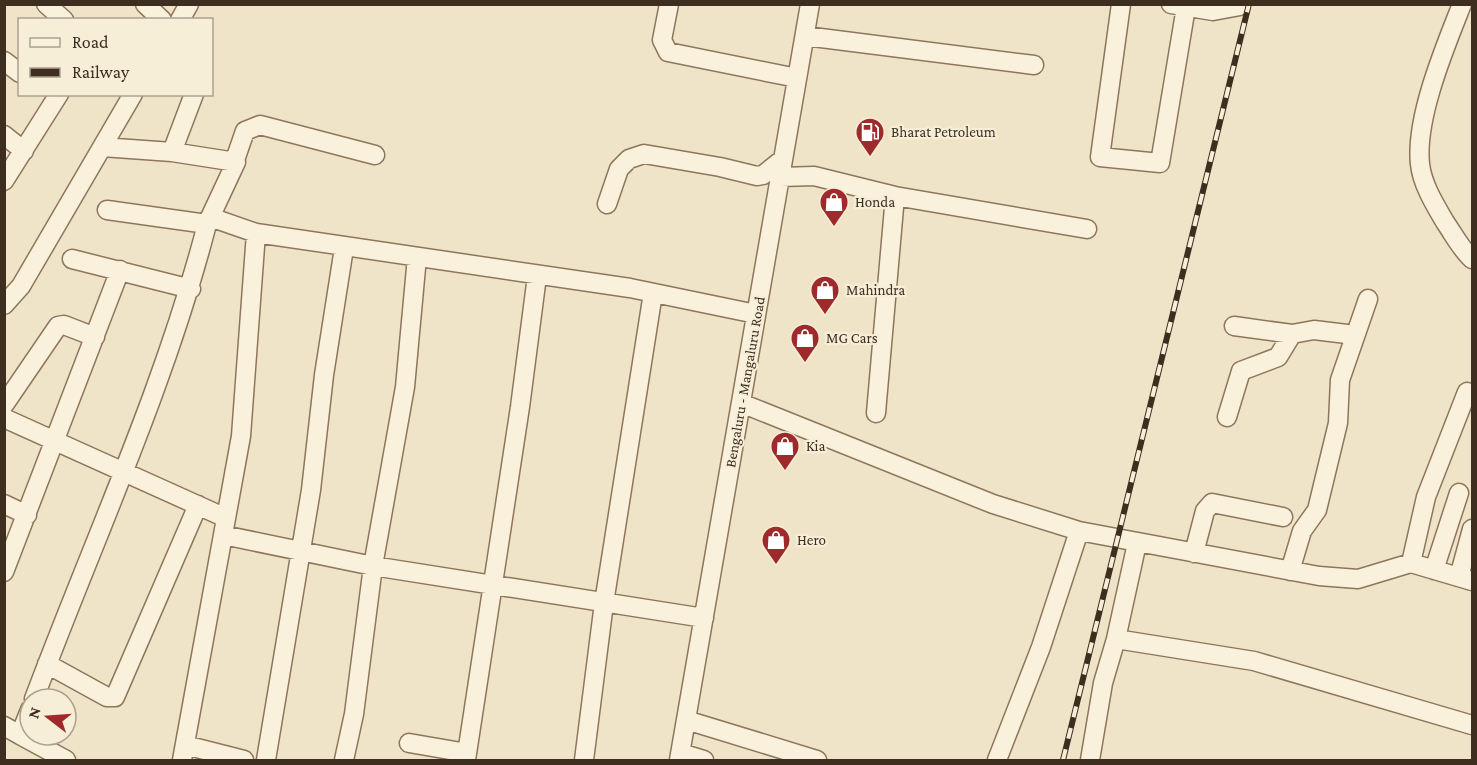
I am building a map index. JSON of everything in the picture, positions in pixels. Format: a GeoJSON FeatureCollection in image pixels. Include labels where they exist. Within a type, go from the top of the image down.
{"type":"FeatureCollection","features":[{"type":"Feature","properties":{"kind":"street"},"geometry":{"type":"LineString","coordinates":[[46,4],[62,18]]}},
{"type":"Feature","properties":{"kind":"street"},"geometry":{"type":"LineString","coordinates":[[146,4],[160,18]]}},
{"type":"Feature","properties":{"kind":"street"},"geometry":{"type":"LineString","coordinates":[[181,18],[189,4]]}},
{"type":"Feature","properties":{"kind":"street"},"geometry":{"type":"LineString","coordinates":[[669,4],[662,40],[662,45],[668,52],[797,78]]}},
{"type":"Feature","properties":{"kind":"street","name":"Bengaluru - Mangaluru Road"},"geometry":{"type":"LineString","coordinates":[[680,757],[810,4]]}},
{"type":"Feature","properties":{"kind":"street"},"geometry":{"type":"LineString","coordinates":[[1121,4],[1100,157],[1160,163],[1179,6],[1213,11],[1240,6]]}},
{"type":"Feature","properties":{"kind":"street"},"geometry":{"type":"LineString","coordinates":[[1462,4],[1440,59],[1420,138],[1420,164],[1437,209],[1465,252],[1473,259]]}},
{"type":"Feature","properties":{"kind":"street"},"geometry":{"type":"LineString","coordinates":[[805,36],[1035,65]]}},
{"type":"Feature","properties":{"kind":"street"},"geometry":{"type":"LineString","coordinates":[[4,61],[18,72]]}},
{"type":"Feature","properties":{"kind":"street"},"geometry":{"type":"LineString","coordinates":[[4,304],[21,286],[132,96]]}},
{"type":"Feature","properties":{"kind":"street"},"geometry":{"type":"LineString","coordinates":[[172,152],[193,96]]}},
{"type":"Feature","properties":{"kind":"street"},"geometry":{"type":"LineString","coordinates":[[4,181],[53,97]]}},
{"type":"Feature","properties":{"kind":"street"},"geometry":{"type":"LineString","coordinates":[[38,687],[84,578],[191,289],[209,220],[245,131],[260,125],[375,155]]}},
{"type":"Feature","properties":{"kind":"street"},"geometry":{"type":"LineString","coordinates":[[4,135],[24,150]]}},
{"type":"Feature","properties":{"kind":"street"},"geometry":{"type":"LineString","coordinates":[[102,147],[172,152],[235,160]]}},
{"type":"Feature","properties":{"kind":"street"},"geometry":{"type":"LineString","coordinates":[[607,204],[619,169],[629,159],[644,154],[720,166],[757,176],[782,168],[895,196],[1087,229]]}},
{"type":"Feature","properties":{"kind":"street"},"geometry":{"type":"LineString","coordinates":[[876,413],[895,196]]}},
{"type":"Feature","properties":{"kind":"street"},"geometry":{"type":"LineString","coordinates":[[107,210],[209,220],[256,233],[653,293],[756,314]]}},
{"type":"Feature","properties":{"kind":"street"},"geometry":{"type":"LineString","coordinates":[[244,760],[183,753],[241,436],[256,233]]}},
{"type":"Feature","properties":{"kind":"street"},"geometry":{"type":"LineString","coordinates":[[266,760],[301,549],[344,248]]}},
{"type":"Feature","properties":{"kind":"street"},"geometry":{"type":"LineString","coordinates":[[345,760],[354,714],[373,566],[405,387],[417,257]]}},
{"type":"Feature","properties":{"kind":"street"},"geometry":{"type":"LineString","coordinates":[[72,259],[191,289]]}},
{"type":"Feature","properties":{"kind":"street"},"geometry":{"type":"LineString","coordinates":[[4,572],[120,270]]}},
{"type":"Feature","properties":{"kind":"street"},"geometry":{"type":"LineString","coordinates":[[409,743],[467,757],[491,585],[520,407],[537,276]]}},
{"type":"Feature","properties":{"kind":"street"},"geometry":{"type":"LineString","coordinates":[[584,760],[604,603],[653,293]]}},
{"type":"Feature","properties":{"kind":"street"},"geometry":{"type":"LineString","coordinates":[[1290,571],[1302,531],[1317,510],[1331,462],[1338,423],[1341,380],[1368,298]]}},
{"type":"Feature","properties":{"kind":"street"},"geometry":{"type":"LineString","coordinates":[[4,405],[58,326],[64,325],[95,337]]}},
{"type":"Feature","properties":{"kind":"street"},"geometry":{"type":"LineString","coordinates":[[1234,326],[1292,334],[1314,330],[1355,335]]}},
{"type":"Feature","properties":{"kind":"street"},"geometry":{"type":"LineString","coordinates":[[1227,417],[1241,371],[1278,357],[1292,334]]}},
{"type":"Feature","properties":{"kind":"street"},"geometry":{"type":"LineString","coordinates":[[1411,563],[1426,497],[1467,392]]}},
{"type":"Feature","properties":{"kind":"street"},"geometry":{"type":"LineString","coordinates":[[741,403],[993,504],[1079,531],[1290,571],[1358,579],[1411,563],[1466,579],[1473,530]]}},
{"type":"Feature","properties":{"kind":"street"},"geometry":{"type":"LineString","coordinates":[[4,418],[198,505],[224,526],[301,549],[373,566],[704,618]]}},
{"type":"Feature","properties":{"kind":"street"},"geometry":{"type":"LineString","coordinates":[[1434,570],[1458,492]]}},
{"type":"Feature","properties":{"kind":"street"},"geometry":{"type":"LineString","coordinates":[[1194,553],[1205,511],[1212,503],[1283,517]]}},
{"type":"Feature","properties":{"kind":"street"},"geometry":{"type":"LineString","coordinates":[[4,504],[27,514]]}},
{"type":"Feature","properties":{"kind":"street"},"geometry":{"type":"LineString","coordinates":[[47,664],[107,697],[115,697],[198,505]]}},
{"type":"Feature","properties":{"kind":"street"},"geometry":{"type":"LineString","coordinates":[[997,760],[1041,647],[1079,531]]}},
{"type":"Feature","properties":{"kind":"street"},"geometry":{"type":"LineString","coordinates":[[1090,760],[1103,683],[1116,639],[1137,543]]}},
{"type":"Feature","properties":{"kind":"street"},"geometry":{"type":"LineString","coordinates":[[1116,639],[1254,662],[1473,725]]}},
{"type":"Feature","properties":{"kind":"street"},"geometry":{"type":"LineString","coordinates":[[686,720],[817,760]]}},
{"type":"Feature","properties":{"kind":"street"},"geometry":{"type":"LineString","coordinates":[[4,726],[18,734]]}},
{"type":"Feature","properties":{"kind":"street"},"geometry":{"type":"LineString","coordinates":[[42,747],[66,760]]}},
{"type":"Feature","properties":{"kind":"street"},"geometry":{"type":"LineString","coordinates":[[680,757],[704,760]]}},
{"type":"Feature","properties":{"kind":"railway"},"geometry":{"type":"LineString","coordinates":[[1063,760],[1249,4]]}},
{"type":"Feature","properties":{"kind":"place","name":"Bharat Petroleum"},"geometry":{"type":"Point","coordinates":[870,158]}},
{"type":"Feature","properties":{"kind":"place","name":"Honda"},"geometry":{"type":"Point","coordinates":[834,228]}},
{"type":"Feature","properties":{"kind":"place","name":"Mahindra"},"geometry":{"type":"Point","coordinates":[825,316]}},
{"type":"Feature","properties":{"kind":"place","name":"MG Cars"},"geometry":{"type":"Point","coordinates":[805,364]}},
{"type":"Feature","properties":{"kind":"place","name":"Kia"},"geometry":{"type":"Point","coordinates":[785,472]}},
{"type":"Feature","properties":{"kind":"place","name":"Hero"},"geometry":{"type":"Point","coordinates":[776,566]}}]}
